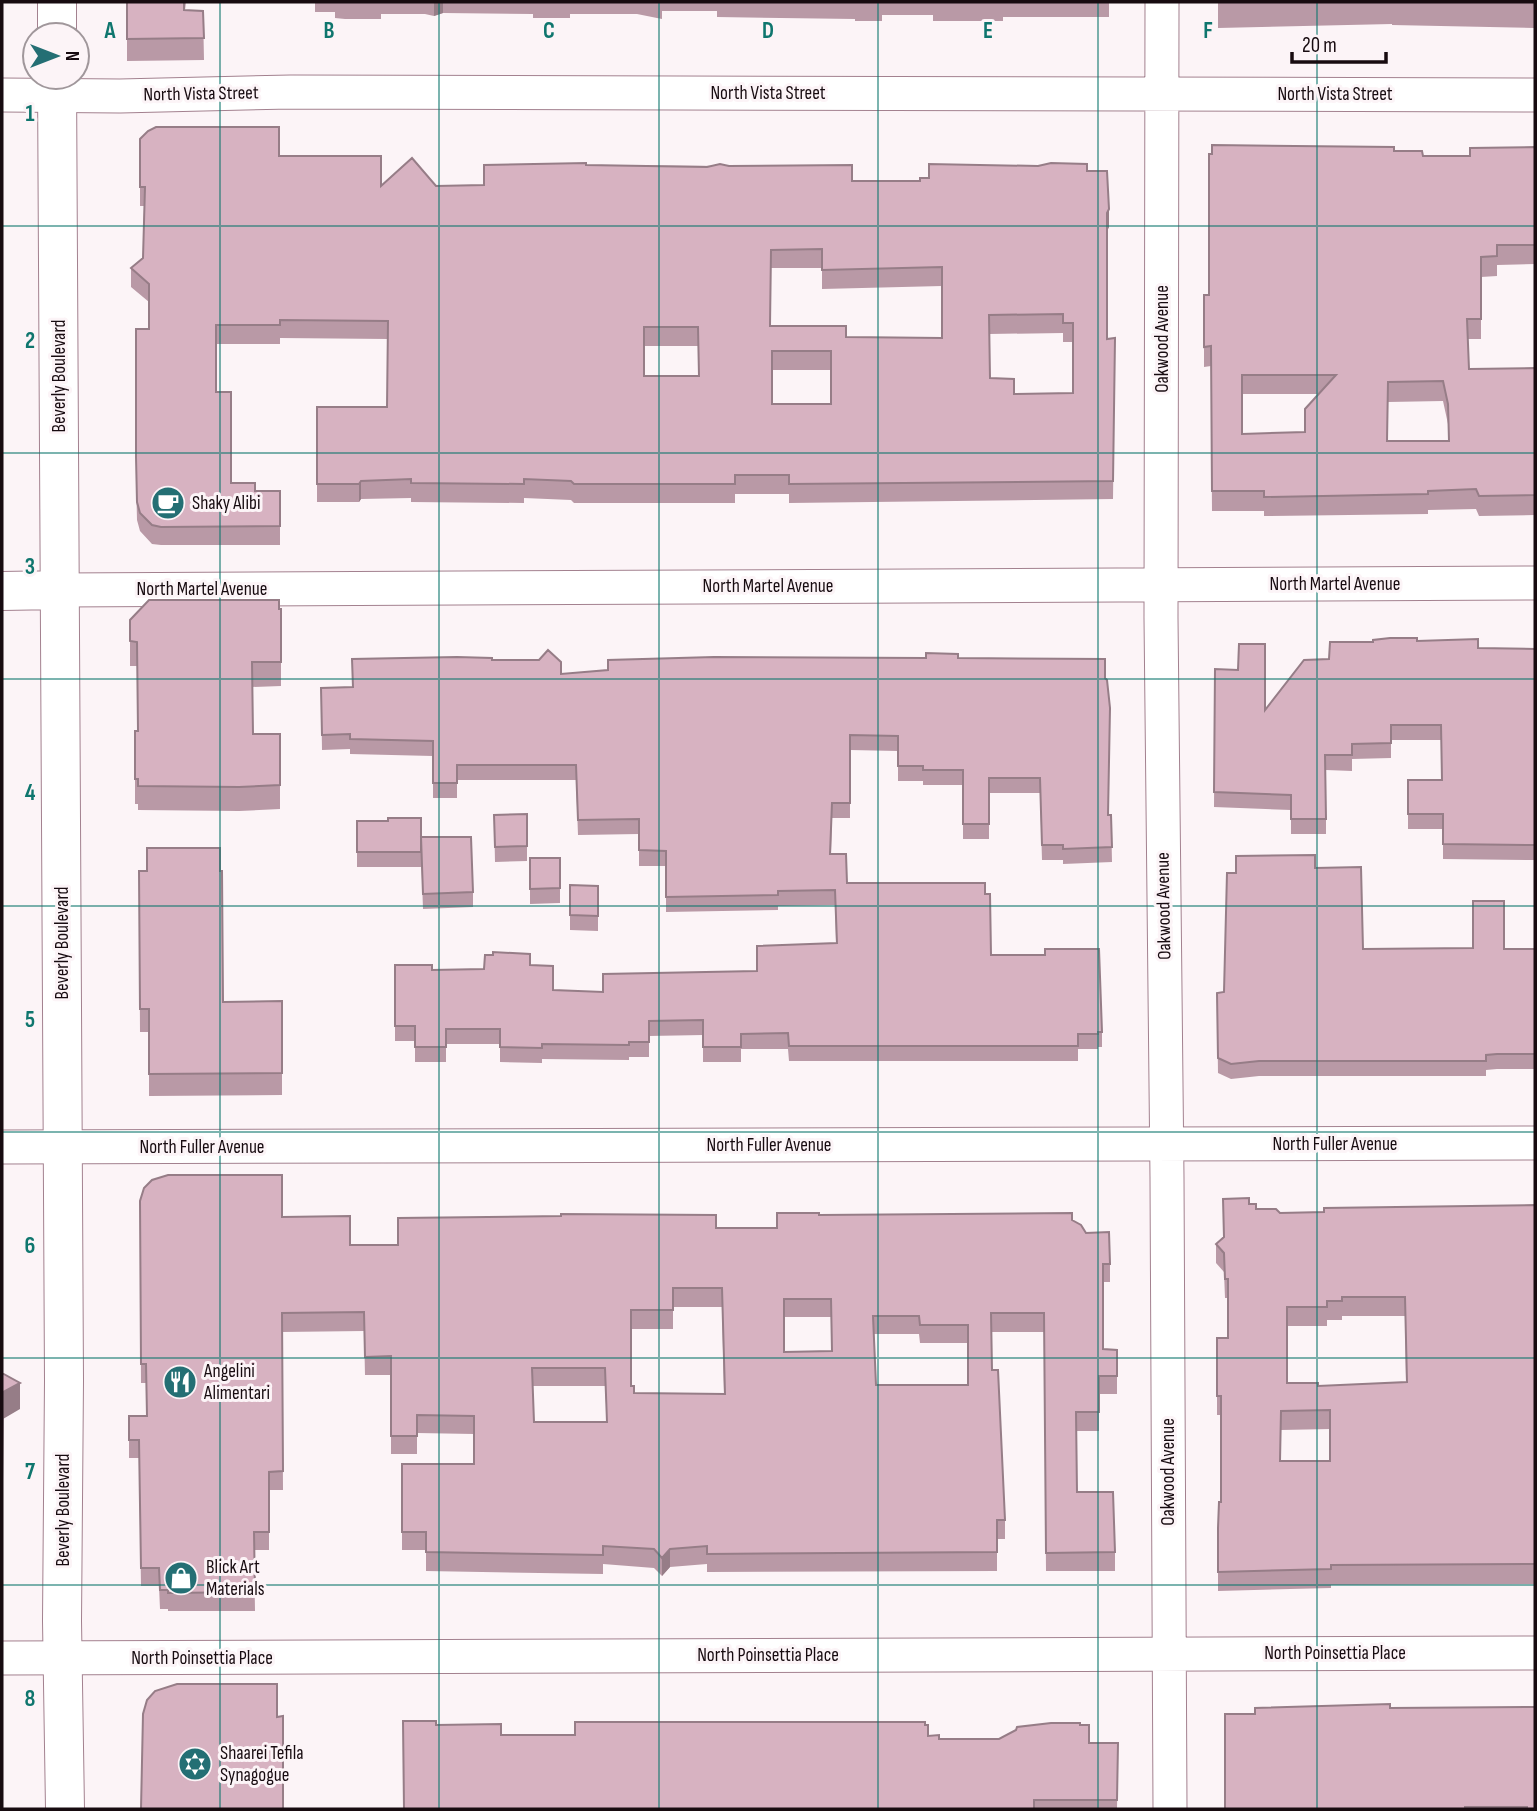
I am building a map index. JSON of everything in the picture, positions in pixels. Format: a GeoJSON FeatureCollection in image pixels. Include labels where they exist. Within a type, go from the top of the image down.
{"type":"FeatureCollection","features":[{"type":"Feature","properties":{"kind":"main road"},"geometry":{"type":"LineString","coordinates":[[57,2],[57,21]]}},
{"type":"Feature","properties":{"kind":"main road","name":"Beverly Boulevard"},"geometry":{"type":"LineString","coordinates":[[57,91],[65,1809]]}},
{"type":"Feature","properties":{"kind":"main road","name":"North Martel Avenue"},"geometry":{"type":"LineString","coordinates":[[2,590],[60,590]]}},
{"type":"Feature","properties":{"kind":"street","name":"Oakwood Avenue"},"geometry":{"type":"LineString","coordinates":[[1162,2],[1161,584],[1170,1809]]}},
{"type":"Feature","properties":{"kind":"street","name":"North Vista Street"},"geometry":{"type":"LineString","coordinates":[[91,87],[291,92],[1535,96]]}},
{"type":"Feature","properties":{"kind":"street","name":"North Vista Street"},"geometry":{"type":"LineString","coordinates":[[2,95],[26,91]]}},
{"type":"Feature","properties":{"kind":"street","name":"North Martel Avenue"},"geometry":{"type":"LineString","coordinates":[[60,590],[1535,583]]}},
{"type":"Feature","properties":{"kind":"street","name":"North Fuller Avenue"},"geometry":{"type":"LineString","coordinates":[[2,1147],[1535,1143]]}},
{"type":"Feature","properties":{"kind":"street","name":"North Poinsettia Place"},"geometry":{"type":"LineString","coordinates":[[2,1658],[1535,1653]]}},
{"type":"Feature","properties":{"kind":"building"},"geometry":{"type":"Polygon","coordinates":[[[127,2],[184,2],[184,10],[203,11],[204,38],[127,39],[127,2]]]}},
{"type":"Feature","properties":{"kind":"building"},"geometry":{"type":"Polygon","coordinates":[[[156,127],[279,127],[279,156],[381,156],[381,186],[412,158],[436,186],[484,185],[484,165],[852,165],[852,181],[920,181],[920,178],[929,178],[929,164],[1087,164],[1087,171],[1107,171],[1107,339],[1115,338],[1113,481],[789,484],[789,475],[735,475],[735,484],[574,484],[571,481],[524,479],[524,484],[411,483],[411,479],[361,481],[359,484],[317,484],[317,407],[387,407],[388,321],[280,320],[280,325],[216,325],[216,392],[231,392],[231,483],[255,483],[255,491],[280,491],[280,526],[152,525],[140,513],[137,502],[136,457],[136,329],[149,329],[149,284],[131,268],[143,258],[145,187],[140,187],[140,139],[156,127]],[[822,249],[771,250],[770,326],[846,326],[846,337],[942,338],[942,267],[822,270],[822,249]],[[1063,314],[989,315],[990,378],[1014,379],[1014,394],[1073,393],[1073,323],[1063,323],[1063,314]],[[644,327],[644,376],[699,376],[698,327],[644,327]],[[772,351],[772,404],[831,404],[831,351],[772,351]]]}},
{"type":"Feature","properties":{"kind":"building"},"geometry":{"type":"Polygon","coordinates":[[[1212,145],[1394,147],[1394,151],[1422,151],[1423,156],[1470,156],[1470,148],[1535,147],[1535,245],[1497,245],[1497,256],[1481,257],[1481,319],[1467,319],[1469,369],[1535,368],[1535,495],[1479,496],[1476,489],[1428,491],[1428,494],[1264,497],[1264,491],[1212,491],[1211,346],[1204,347],[1204,295],[1209,295],[1209,154],[1212,154],[1212,145]],[[1242,375],[1242,434],[1305,432],[1305,409],[1336,375],[1242,375]],[[1443,381],[1388,382],[1387,441],[1449,441],[1448,404],[1443,381]]]}},
{"type":"Feature","properties":{"kind":"building"},"geometry":{"type":"Polygon","coordinates":[[[149,600],[279,600],[281,662],[252,662],[253,734],[280,734],[280,785],[138,786],[138,779],[135,779],[135,731],[138,731],[137,642],[130,641],[130,620],[149,600]]]}},
{"type":"Feature","properties":{"kind":"building"},"geometry":{"type":"Polygon","coordinates":[[[1390,638],[1417,638],[1417,641],[1478,639],[1478,648],[1535,649],[1535,845],[1443,844],[1443,814],[1408,814],[1408,780],[1442,780],[1441,725],[1391,725],[1391,743],[1352,744],[1352,755],[1325,755],[1326,819],[1291,819],[1291,795],[1214,792],[1215,669],[1238,670],[1239,644],[1265,644],[1265,710],[1304,660],[1329,659],[1330,642],[1373,642],[1390,638]]]}},
{"type":"Feature","properties":{"kind":"building"},"geometry":{"type":"Polygon","coordinates":[[[548,650],[561,662],[561,674],[608,670],[608,660],[714,657],[926,658],[926,653],[958,654],[958,658],[1105,659],[1110,708],[1108,815],[1111,815],[1112,847],[1063,849],[1063,845],[1042,845],[1040,778],[989,778],[989,824],[963,824],[963,770],[923,770],[923,766],[898,766],[898,736],[850,735],[850,803],[832,803],[830,854],[846,854],[847,883],[985,883],[985,894],[990,894],[991,955],[1045,955],[1045,949],[1099,949],[1102,1032],[1078,1034],[1078,1046],[789,1046],[788,1033],[741,1034],[741,1047],[703,1047],[703,1020],[649,1021],[649,1042],[629,1042],[629,1045],[542,1044],[542,1048],[500,1047],[500,1029],[446,1029],[446,1047],[415,1047],[415,1026],[395,1026],[395,965],[432,965],[432,970],[484,969],[485,955],[493,955],[493,952],[530,954],[530,965],[553,966],[553,990],[603,992],[603,974],[757,971],[757,946],[837,943],[835,890],[778,891],[778,895],[666,897],[666,851],[639,850],[639,819],[578,820],[576,765],[457,765],[457,783],[433,783],[433,741],[350,739],[350,734],[322,735],[321,688],[353,687],[352,659],[457,657],[539,660],[548,650]]]}},
{"type":"Feature","properties":{"kind":"building"},"geometry":{"type":"Polygon","coordinates":[[[527,814],[527,846],[495,847],[494,815],[527,814]]]}},
{"type":"Feature","properties":{"kind":"building"},"geometry":{"type":"Polygon","coordinates":[[[388,818],[421,818],[421,852],[357,852],[357,821],[388,821],[388,818]]]}},
{"type":"Feature","properties":{"kind":"building"},"geometry":{"type":"Polygon","coordinates":[[[421,837],[471,837],[473,892],[423,894],[421,837]]]}},
{"type":"Feature","properties":{"kind":"building"},"geometry":{"type":"Polygon","coordinates":[[[147,848],[220,848],[223,1002],[282,1001],[282,1073],[149,1074],[149,1009],[140,1009],[139,871],[147,871],[147,848]]]}},
{"type":"Feature","properties":{"kind":"building"},"geometry":{"type":"Polygon","coordinates":[[[1315,855],[1315,868],[1361,867],[1363,949],[1473,948],[1473,901],[1504,901],[1504,949],[1535,949],[1535,1054],[1486,1055],[1486,1061],[1259,1061],[1231,1064],[1218,1058],[1217,993],[1224,992],[1227,873],[1236,873],[1236,856],[1315,855]]]}},
{"type":"Feature","properties":{"kind":"building"},"geometry":{"type":"Polygon","coordinates":[[[530,858],[560,858],[560,888],[530,889],[530,858]]]}},
{"type":"Feature","properties":{"kind":"building"},"geometry":{"type":"Polygon","coordinates":[[[570,885],[598,886],[598,916],[570,915],[570,885]]]}},
{"type":"Feature","properties":{"kind":"building"},"geometry":{"type":"Polygon","coordinates":[[[168,1175],[282,1175],[282,1217],[350,1216],[350,1245],[398,1245],[398,1218],[561,1214],[716,1215],[716,1228],[777,1228],[777,1213],[1072,1213],[1072,1220],[1081,1225],[1086,1233],[1109,1232],[1110,1264],[1103,1264],[1103,1349],[1117,1350],[1117,1376],[1099,1376],[1099,1412],[1076,1412],[1077,1492],[1113,1492],[1115,1552],[1046,1553],[1044,1313],[991,1313],[992,1370],[998,1370],[1005,1520],[997,1520],[997,1552],[707,1554],[707,1546],[670,1549],[662,1558],[654,1549],[603,1546],[603,1555],[426,1552],[426,1532],[402,1532],[402,1464],[474,1464],[474,1416],[417,1415],[417,1436],[391,1436],[391,1356],[365,1357],[364,1312],[282,1313],[283,1471],[269,1472],[269,1532],[254,1532],[255,1592],[168,1593],[168,1590],[160,1590],[159,1568],[141,1568],[139,1440],[129,1440],[129,1416],[147,1416],[146,1364],[141,1364],[140,1201],[144,1188],[152,1180],[168,1175]],[[673,1288],[673,1310],[631,1310],[631,1386],[634,1386],[634,1393],[725,1394],[722,1288],[673,1288]],[[784,1299],[784,1352],[832,1351],[831,1299],[784,1299]],[[873,1316],[876,1385],[968,1385],[968,1325],[920,1325],[919,1316],[873,1316]],[[532,1368],[534,1422],[607,1422],[605,1368],[532,1368]]]}},
{"type":"Feature","properties":{"kind":"building"},"geometry":{"type":"Polygon","coordinates":[[[1249,1198],[1249,1204],[1256,1204],[1256,1209],[1276,1209],[1280,1213],[1324,1212],[1324,1208],[1535,1205],[1535,1564],[1331,1565],[1331,1569],[1218,1572],[1221,1396],[1217,1396],[1217,1338],[1228,1338],[1228,1279],[1225,1279],[1224,1253],[1216,1244],[1224,1237],[1223,1199],[1249,1198]],[[1342,1297],[1342,1301],[1327,1301],[1327,1307],[1287,1307],[1287,1383],[1318,1383],[1318,1386],[1407,1382],[1405,1297],[1342,1297]],[[1330,1410],[1281,1411],[1280,1461],[1330,1461],[1330,1410]]]}},
{"type":"Feature","properties":{"kind":"building"},"geometry":{"type":"Polygon","coordinates":[[[2,1373],[20,1383],[3,1392],[2,1481],[2,1373]]]}},
{"type":"Feature","properties":{"kind":"building"},"geometry":{"type":"Polygon","coordinates":[[[177,1684],[277,1684],[277,1717],[283,1716],[283,1809],[141,1809],[143,1714],[147,1700],[155,1691],[177,1684]]]}},
{"type":"Feature","properties":{"kind":"building"},"geometry":{"type":"Polygon","coordinates":[[[1390,1704],[1390,1708],[1535,1707],[1535,1809],[1225,1809],[1225,1714],[1255,1714],[1255,1708],[1390,1704]]]}},
{"type":"Feature","properties":{"kind":"building"},"geometry":{"type":"Polygon","coordinates":[[[403,1721],[436,1721],[436,1725],[501,1724],[501,1735],[575,1735],[575,1722],[925,1722],[925,1725],[928,1725],[928,1736],[939,1735],[939,1739],[999,1739],[1017,1727],[1080,1723],[1089,1725],[1089,1743],[1118,1743],[1117,1800],[1034,1800],[1034,1809],[404,1809],[403,1721]]]}},
{"type":"Feature","properties":{"kind":"place","name":"Shaky Alibi"},"geometry":{"type":"Point","coordinates":[168,503]}},
{"type":"Feature","properties":{"kind":"place","name":"Angelini Alimentari"},"geometry":{"type":"Point","coordinates":[180,1382]}},
{"type":"Feature","properties":{"kind":"place","name":"Blick Art Materials"},"geometry":{"type":"Point","coordinates":[181,1578]}},
{"type":"Feature","properties":{"kind":"place","name":"Shaarei Tefila Synagogue"},"geometry":{"type":"Point","coordinates":[195,1764]}}]}
